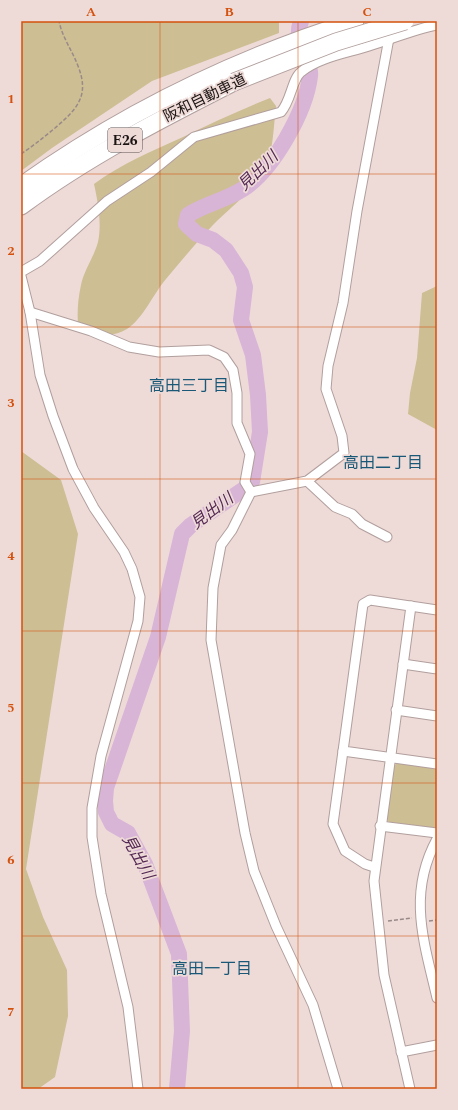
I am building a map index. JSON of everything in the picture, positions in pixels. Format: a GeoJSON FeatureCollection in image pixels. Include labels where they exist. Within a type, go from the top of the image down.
{"type":"FeatureCollection","features":[{"type":"Feature","properties":{"kind":"highway","name":"阪和自動車道"},"geometry":{"type":"LineString","coordinates":[[21,206],[81,166],[270,50],[355,21]]}},
{"type":"Feature","properties":{"kind":"highway","name":"阪和自動車道"},"geometry":{"type":"LineString","coordinates":[[21,186],[71,152],[117,126],[231,75],[405,21]]}},
{"type":"Feature","properties":{"kind":"street"},"geometry":{"type":"LineString","coordinates":[[251,492],[307,480],[344,453],[342,436],[326,389],[328,366],[343,303],[357,211],[390,39],[392,21]]}},
{"type":"Feature","properties":{"kind":"street"},"geometry":{"type":"LineString","coordinates":[[21,272],[40,261],[107,201],[151,172],[194,137],[281,112],[286,106],[300,72],[316,63],[437,25]]}},
{"type":"Feature","properties":{"kind":"street"},"geometry":{"type":"LineString","coordinates":[[21,276],[30,312],[40,375],[73,469],[94,508],[124,552],[132,569],[140,597],[138,621],[101,756],[92,808],[92,837],[101,894],[128,1007],[138,1089]]}},
{"type":"Feature","properties":{"kind":"street"},"geometry":{"type":"LineString","coordinates":[[30,312],[91,331],[129,347],[159,352],[209,350],[224,357],[233,370],[237,393],[237,423],[250,454],[245,482],[251,492]]}},
{"type":"Feature","properties":{"kind":"street"},"geometry":{"type":"LineString","coordinates":[[307,480],[335,507],[352,514],[362,524],[386,537]]}},
{"type":"Feature","properties":{"kind":"street"},"geometry":{"type":"LineString","coordinates":[[251,492],[232,530],[221,545],[213,588],[211,640],[245,833],[254,871],[276,926],[313,1005],[338,1089]]}},
{"type":"Feature","properties":{"kind":"street"},"geometry":{"type":"LineString","coordinates":[[374,867],[365,864],[345,852],[333,824],[363,604],[370,600],[437,610]]}},
{"type":"Feature","properties":{"kind":"street"},"geometry":{"type":"LineString","coordinates":[[410,1089],[384,975],[374,882],[374,867],[411,606]]}},
{"type":"Feature","properties":{"kind":"street"},"geometry":{"type":"LineString","coordinates":[[403,664],[437,669]]}},
{"type":"Feature","properties":{"kind":"street"},"geometry":{"type":"LineString","coordinates":[[396,710],[437,716]]}},
{"type":"Feature","properties":{"kind":"street"},"geometry":{"type":"LineString","coordinates":[[343,751],[437,764]]}},
{"type":"Feature","properties":{"kind":"street"},"geometry":{"type":"LineString","coordinates":[[380,826],[437,833]]}},
{"type":"Feature","properties":{"kind":"street"},"geometry":{"type":"LineString","coordinates":[[437,839],[424,867],[421,885],[420,917],[437,998]]}},
{"type":"Feature","properties":{"kind":"street"},"geometry":{"type":"LineString","coordinates":[[401,1052],[437,1045]]}},
{"type":"Feature","properties":{"kind":"path"},"geometry":{"type":"LineString","coordinates":[[21,154],[74,112],[80,102],[84,88],[78,66],[60,30],[59,21]]}},
{"type":"Feature","properties":{"kind":"path"},"geometry":{"type":"LineString","coordinates":[[378,922],[420,917]]}},
{"type":"Feature","properties":{"kind":"shaded area"},"geometry":{"type":"Polygon","coordinates":[[[21,21],[279,21],[279,33],[152,81],[52,148],[21,171],[21,21]]]}},
{"type":"Feature","properties":{"kind":"shaded area"},"geometry":{"type":"Polygon","coordinates":[[[270,98],[276,106],[270,156],[265,169],[254,185],[194,245],[161,285],[143,313],[127,329],[114,334],[102,334],[78,325],[78,305],[81,285],[84,274],[98,242],[100,228],[94,184],[137,158],[270,98]]]}},
{"type":"Feature","properties":{"kind":"shaded area"},"geometry":{"type":"Polygon","coordinates":[[[437,286],[437,430],[408,414],[410,393],[417,358],[422,293],[437,286]]]}},
{"type":"Feature","properties":{"kind":"shaded area"},"geometry":{"type":"Polygon","coordinates":[[[21,451],[61,480],[78,534],[26,869],[43,917],[67,970],[68,1016],[55,1077],[38,1089],[21,1089],[21,451]]]}},
{"type":"Feature","properties":{"kind":"shaded area"},"geometry":{"type":"Polygon","coordinates":[[[398,763],[437,768],[437,828],[389,822],[386,819],[393,766],[398,763]]]}},
{"type":"Feature","properties":{"kind":"waterway","name":"見出川"},"geometry":{"type":"LineString","coordinates":[[177,1089],[182,1031],[179,954],[145,864],[128,833],[112,824],[106,812],[106,788],[158,637],[182,534],[191,525],[252,482],[260,432],[258,395],[253,355],[241,320],[245,287],[241,273],[226,250],[213,240],[197,234],[186,224],[188,215],[236,193],[254,180],[266,168],[286,138],[302,106],[310,74],[299,38],[299,27],[301,21]]}},
{"type":"Feature","properties":{"kind":"district","name":"高田三丁目"},"geometry":{"type":"Point","coordinates":[189,386]}},
{"type":"Feature","properties":{"kind":"district","name":"高田二丁目"},"geometry":{"type":"Point","coordinates":[383,463]}},
{"type":"Feature","properties":{"kind":"district","name":"高田一丁目"},"geometry":{"type":"Point","coordinates":[212,969]}}]}
